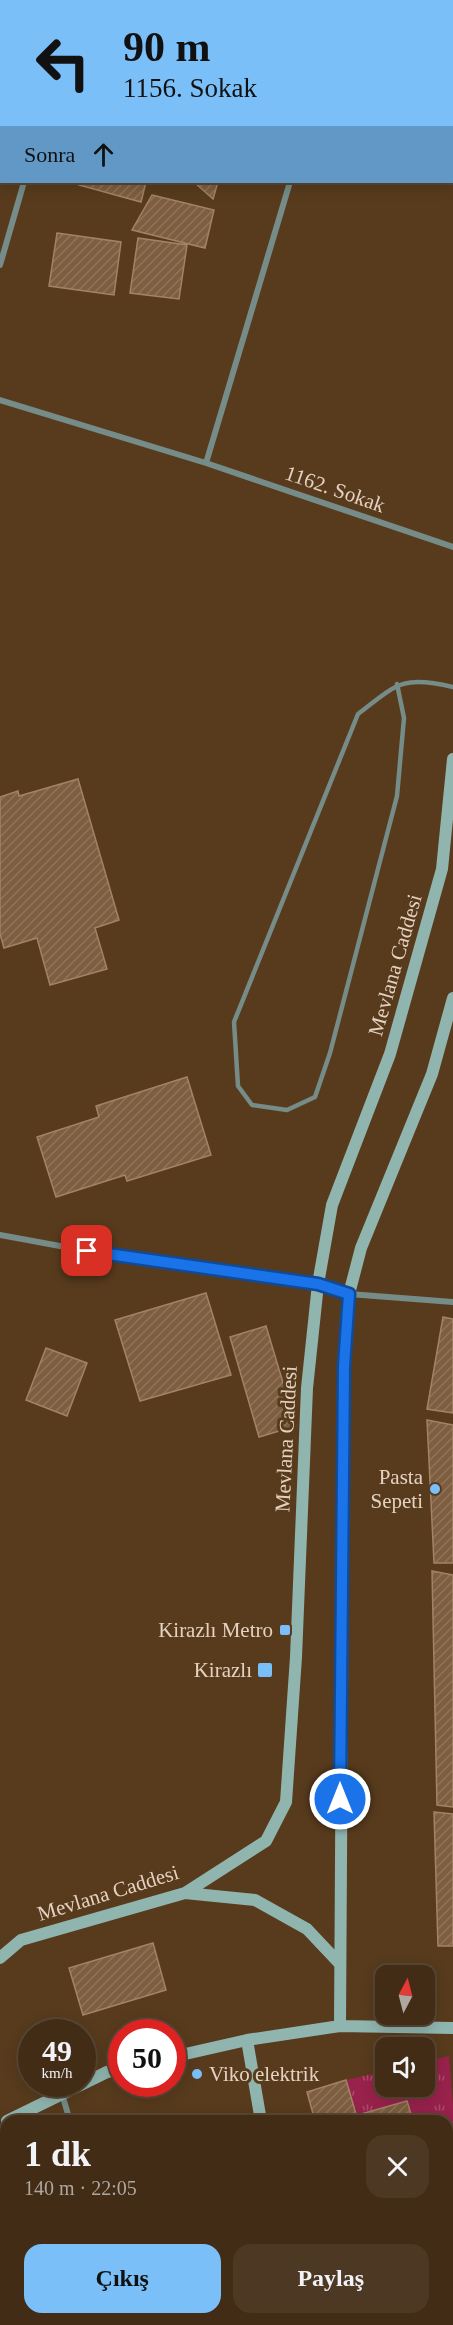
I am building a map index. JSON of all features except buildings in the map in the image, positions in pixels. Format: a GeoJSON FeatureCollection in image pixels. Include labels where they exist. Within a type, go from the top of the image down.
{"type":"FeatureCollection","features":[{"type":"Feature","properties":{"kind":"main road","name":"Mevlana Caddesi"},"geometry":{"type":"LineString","coordinates":[[0,1958],[21,1940],[185,1893],[266,1840],[286,1802],[296,1657],[307,1388],[318,1284],[332,1204],[390,1054],[442,869],[453,759]]}},
{"type":"Feature","properties":{"kind":"main road"},"geometry":{"type":"LineString","coordinates":[[340,2026],[344,1366],[349,1294],[361,1248],[432,1074],[453,998]]}},
{"type":"Feature","properties":{"kind":"main road"},"geometry":{"type":"LineString","coordinates":[[185,1893],[255,1900],[307,1929],[340,1964]]}},
{"type":"Feature","properties":{"kind":"main road"},"geometry":{"type":"LineString","coordinates":[[186,2054],[247,2040],[340,2026],[453,2028]]}},
{"type":"Feature","properties":{"kind":"main road"},"geometry":{"type":"LineString","coordinates":[[247,2040],[260,2115]]}},
{"type":"Feature","properties":{"kind":"main road"},"geometry":{"type":"LineString","coordinates":[[18,2115],[53,2097]]}},
{"type":"Feature","properties":{"kind":"street"},"geometry":{"type":"LineString","coordinates":[[0,265],[24,183]]}},
{"type":"Feature","properties":{"kind":"street"},"geometry":{"type":"LineString","coordinates":[[206,463],[290,183]]}},
{"type":"Feature","properties":{"kind":"street","name":"1162. Sokak"},"geometry":{"type":"LineString","coordinates":[[0,400],[206,463],[453,547]]}},
{"type":"Feature","properties":{"kind":"street"},"geometry":{"type":"LineString","coordinates":[[0,1234],[87,1251],[318,1284],[349,1294],[453,1302]]}},
{"type":"Feature","properties":{"kind":"street"},"geometry":{"type":"LineString","coordinates":[[62,2097],[68,2115]]}},
{"type":"Feature","properties":{"kind":"lane"},"geometry":{"type":"LineString","coordinates":[[397,684],[404,718],[397,796],[330,1053],[315,1097],[286,1110],[252,1105],[238,1086],[234,1022],[358,714],[397,684],[422,680],[453,687]]}},
{"type":"Feature","properties":{"kind":"green space"},"geometry":{"type":"Polygon","coordinates":[[[449,2056],[453,2115],[356,2115],[346,2080],[375,2073],[375,2097],[435,2097],[435,2060],[449,2056]]]}},
{"type":"Feature","properties":{"kind":"place","name":"Pasta Sepeti"},"geometry":{"type":"Point","coordinates":[435,1489]}},
{"type":"Feature","properties":{"kind":"place","name":"Kirazlı Metro"},"geometry":{"type":"Point","coordinates":[285,1630]}},
{"type":"Feature","properties":{"kind":"place","name":"Kirazlı"},"geometry":{"type":"Point","coordinates":[265,1670]}},
{"type":"Feature","properties":{"kind":"place","name":"Viko elektrik"},"geometry":{"type":"Point","coordinates":[197,2074]}},
{"type":"Feature","properties":{"kind":"route"},"geometry":{"type":"LineString","coordinates":[[87,1251],[318,1284],[349,1294],[344,1366],[340,1799]]}}]}
